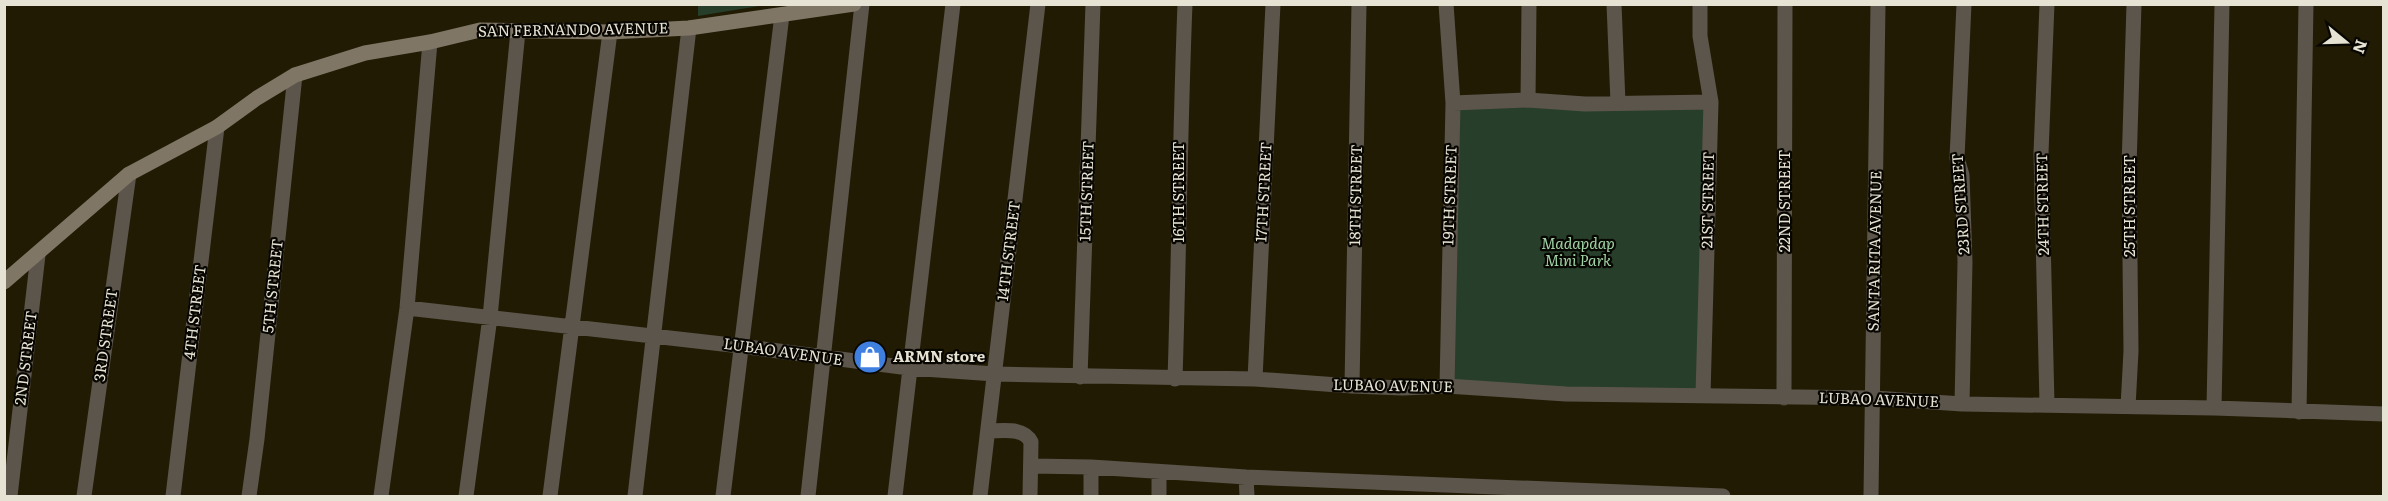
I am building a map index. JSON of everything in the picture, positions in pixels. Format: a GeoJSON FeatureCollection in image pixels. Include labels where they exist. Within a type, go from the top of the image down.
{"type":"FeatureCollection","features":[{"type":"Feature","properties":{"kind":"main road","name":"SAN FERNANDO AVENUE"},"geometry":{"type":"LineString","coordinates":[[4,282],[129,174],[217,128],[257,98],[295,75],[365,53],[430,42],[480,30],[610,32],[689,28],[854,4]]}},
{"type":"Feature","properties":{"kind":"street"},"geometry":{"type":"LineString","coordinates":[[808,496],[862,4]]}},
{"type":"Feature","properties":{"kind":"street"},"geometry":{"type":"LineString","coordinates":[[895,496],[953,4]]}},
{"type":"Feature","properties":{"kind":"street","name":"14TH STREET"},"geometry":{"type":"LineString","coordinates":[[980,496],[1038,4]]}},
{"type":"Feature","properties":{"kind":"street","name":"15TH STREET"},"geometry":{"type":"LineString","coordinates":[[1080,377],[1093,4]]}},
{"type":"Feature","properties":{"kind":"street","name":"16TH STREET"},"geometry":{"type":"LineString","coordinates":[[1175,379],[1180,214],[1179,157],[1185,4]]}},
{"type":"Feature","properties":{"kind":"street","name":"17TH STREET"},"geometry":{"type":"LineString","coordinates":[[1255,380],[1273,4]]}},
{"type":"Feature","properties":{"kind":"street","name":"18TH STREET"},"geometry":{"type":"LineString","coordinates":[[1352,386],[1359,4]]}},
{"type":"Feature","properties":{"kind":"street","name":"19TH STREET"},"geometry":{"type":"LineString","coordinates":[[1446,4],[1452,103],[1447,386]]}},
{"type":"Feature","properties":{"kind":"street"},"geometry":{"type":"LineString","coordinates":[[1528,100],[1529,4]]}},
{"type":"Feature","properties":{"kind":"street"},"geometry":{"type":"LineString","coordinates":[[1614,4],[1618,103]]}},
{"type":"Feature","properties":{"kind":"street","name":"21ST STREET"},"geometry":{"type":"LineString","coordinates":[[1700,4],[1700,36],[1711,102],[1703,395]]}},
{"type":"Feature","properties":{"kind":"street","name":"22ND STREET"},"geometry":{"type":"LineString","coordinates":[[1784,398],[1785,4]]}},
{"type":"Feature","properties":{"kind":"street","name":"SANTA RITA AVENUE"},"geometry":{"type":"LineString","coordinates":[[1871,496],[1878,4]]}},
{"type":"Feature","properties":{"kind":"street","name":"23RD STREET"},"geometry":{"type":"LineString","coordinates":[[1962,404],[1965,262],[1962,175],[1957,158],[1964,4]]}},
{"type":"Feature","properties":{"kind":"street","name":"24TH STREET"},"geometry":{"type":"LineString","coordinates":[[2047,404],[2041,153],[2048,4]]}},
{"type":"Feature","properties":{"kind":"street","name":"25TH STREET"},"geometry":{"type":"LineString","coordinates":[[2128,407],[2131,351],[2129,167],[2134,4]]}},
{"type":"Feature","properties":{"kind":"street"},"geometry":{"type":"LineString","coordinates":[[2214,408],[2222,4]]}},
{"type":"Feature","properties":{"kind":"street"},"geometry":{"type":"LineString","coordinates":[[2299,412],[2306,4]]}},
{"type":"Feature","properties":{"kind":"street"},"geometry":{"type":"LineString","coordinates":[[723,496],[782,15]]}},
{"type":"Feature","properties":{"kind":"street"},"geometry":{"type":"LineString","coordinates":[[635,496],[689,28]]}},
{"type":"Feature","properties":{"kind":"street"},"geometry":{"type":"LineString","coordinates":[[466,496],[490,317],[518,31]]}},
{"type":"Feature","properties":{"kind":"street"},"geometry":{"type":"LineString","coordinates":[[550,496],[610,32]]}},
{"type":"Feature","properties":{"kind":"street"},"geometry":{"type":"LineString","coordinates":[[381,496],[406,308],[430,42]]}},
{"type":"Feature","properties":{"kind":"street","name":"5TH STREET"},"geometry":{"type":"LineString","coordinates":[[249,496],[295,75]]}},
{"type":"Feature","properties":{"kind":"street"},"geometry":{"type":"LineString","coordinates":[[1452,103],[1528,100],[1618,103],[1711,102]]}},
{"type":"Feature","properties":{"kind":"street","name":"4TH STREET"},"geometry":{"type":"LineString","coordinates":[[173,496],[217,128]]}},
{"type":"Feature","properties":{"kind":"street","name":"3RD STREET"},"geometry":{"type":"LineString","coordinates":[[84,496],[129,174]]}},
{"type":"Feature","properties":{"kind":"street","name":"2ND STREET"},"geometry":{"type":"LineString","coordinates":[[10,496],[38,255]]}},
{"type":"Feature","properties":{"kind":"street","name":"LUBAO AVENUE"},"geometry":{"type":"LineString","coordinates":[[406,308],[740,346],[909,368],[995,374],[1255,380],[1403,388],[1447,386],[1566,393],[1874,398],[1962,404],[2047,404],[2384,414]]}},
{"type":"Feature","properties":{"kind":"street"},"geometry":{"type":"LineString","coordinates":[[988,431],[1022,432],[1028,435],[1031,442],[1030,496]]}},
{"type":"Feature","properties":{"kind":"street"},"geometry":{"type":"LineString","coordinates":[[1031,466],[1090,467],[1463,491],[1723,496]]}},
{"type":"Feature","properties":{"kind":"street"},"geometry":{"type":"LineString","coordinates":[[1090,467],[1091,496]]}},
{"type":"Feature","properties":{"kind":"street"},"geometry":{"type":"LineString","coordinates":[[1159,472],[1159,496]]}},
{"type":"Feature","properties":{"kind":"street"},"geometry":{"type":"LineString","coordinates":[[1246,477],[1247,496]]}},
{"type":"Feature","properties":{"kind":"green space"},"geometry":{"type":"Polygon","coordinates":[[[698,4],[766,5],[698,16],[698,4]]]}},
{"type":"Feature","properties":{"kind":"green space","name":"Madapdap Mini Park"},"geometry":{"type":"Polygon","coordinates":[[[1711,102],[1703,395],[1447,386],[1453,103],[1711,102]]]}},
{"type":"Feature","properties":{"kind":"place","name":"ARMN store"},"geometry":{"type":"Point","coordinates":[870,357]}}]}
